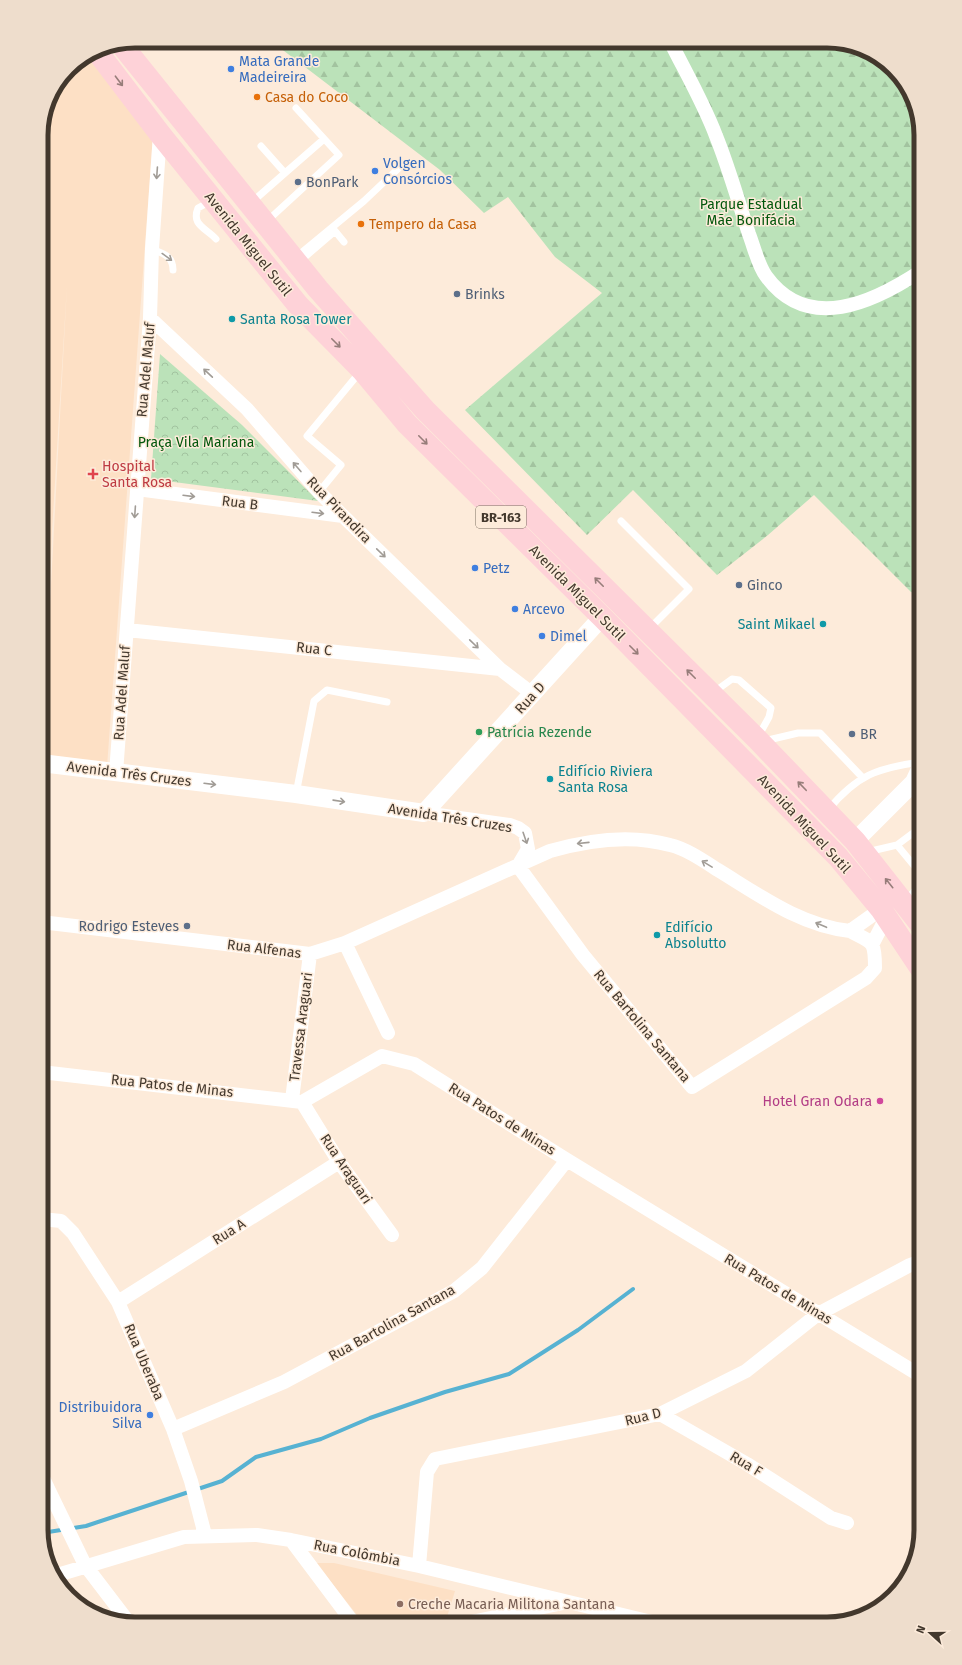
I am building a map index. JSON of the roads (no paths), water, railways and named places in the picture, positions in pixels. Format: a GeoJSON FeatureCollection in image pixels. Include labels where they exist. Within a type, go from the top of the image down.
{"type":"FeatureCollection","features":[{"type":"Feature","properties":{"kind":"highway","name":"Avenida Miguel Sutil"},"geometry":{"type":"LineString","coordinates":[[125,49],[295,262],[425,410],[758,740],[859,847],[914,916]]}},
{"type":"Feature","properties":{"kind":"highway","name":"Avenida Miguel Sutil"},"geometry":{"type":"LineString","coordinates":[[100,55],[160,134],[298,305],[362,370],[407,424],[602,617],[838,857],[883,914],[914,958]]}},
{"type":"Feature","properties":{"kind":"street"},"geometry":{"type":"LineString","coordinates":[[673,48],[716,135],[765,275],[776,287],[794,301],[800,303],[818,308],[841,308],[870,300],[894,288],[914,275]]}},
{"type":"Feature","properties":{"kind":"street","name":"Rua Adel Maluf"},"geometry":{"type":"LineString","coordinates":[[116,773],[136,489],[150,318],[152,249],[160,134]]}},
{"type":"Feature","properties":{"kind":"street","name":"Rua Pirandira"},"geometry":{"type":"LineString","coordinates":[[150,318],[247,409],[319,492],[343,516],[500,669],[534,694]]}},
{"type":"Feature","properties":{"kind":"street","name":"Rua B"},"geometry":{"type":"LineString","coordinates":[[136,489],[343,516]]}},
{"type":"Feature","properties":{"kind":"street","name":"Rua D"},"geometry":{"type":"LineString","coordinates":[[424,813],[534,694],[602,617]]}},
{"type":"Feature","properties":{"kind":"street","name":"Rua C"},"geometry":{"type":"LineString","coordinates":[[127,630],[500,669]]}},
{"type":"Feature","properties":{"kind":"street","name":"Avenida Três Cruzes"},"geometry":{"type":"LineString","coordinates":[[48,764],[296,794],[510,825],[525,833],[528,849],[518,866]]}},
{"type":"Feature","properties":{"kind":"street"},"geometry":{"type":"LineString","coordinates":[[859,847],[914,782]]}},
{"type":"Feature","properties":{"kind":"street"},"geometry":{"type":"LineString","coordinates":[[518,866],[550,851],[576,844],[612,840],[647,840],[671,845],[703,861],[777,907],[830,929],[850,931],[873,943],[883,914]]}},
{"type":"Feature","properties":{"kind":"street","name":"Rua Alfenas"},"geometry":{"type":"LineString","coordinates":[[48,923],[310,954],[345,942],[518,866]]}},
{"type":"Feature","properties":{"kind":"street","name":"Rua Bartolina Santana"},"geometry":{"type":"LineString","coordinates":[[518,866],[583,955],[692,1087],[866,978],[875,968],[875,949],[873,943]]}},
{"type":"Feature","properties":{"kind":"street"},"geometry":{"type":"LineString","coordinates":[[850,931],[883,914]]}},
{"type":"Feature","properties":{"kind":"street"},"geometry":{"type":"LineString","coordinates":[[345,942],[388,1033]]}},
{"type":"Feature","properties":{"kind":"street","name":"Travessa Araguari"},"geometry":{"type":"LineString","coordinates":[[297,1101],[310,954]]}},
{"type":"Feature","properties":{"kind":"street","name":"Rua Patos de Minas"},"geometry":{"type":"LineString","coordinates":[[48,1073],[297,1101],[382,1056],[414,1064],[567,1160],[914,1372]]}},
{"type":"Feature","properties":{"kind":"street","name":"Rua Araguari"},"geometry":{"type":"LineString","coordinates":[[297,1101],[392,1235]]}},
{"type":"Feature","properties":{"kind":"street","name":"Rua Bartolina Santana"},"geometry":{"type":"LineString","coordinates":[[173,1429],[284,1382],[454,1291],[482,1268],[567,1160]]}},
{"type":"Feature","properties":{"kind":"street","name":"Rua A"},"geometry":{"type":"LineString","coordinates":[[118,1302],[339,1162]]}},
{"type":"Feature","properties":{"kind":"street","name":"Rua Uberaba"},"geometry":{"type":"LineString","coordinates":[[48,1220],[61,1221],[73,1233],[118,1302],[173,1429],[191,1481],[205,1535]]}},
{"type":"Feature","properties":{"kind":"street","name":"Rua D"},"geometry":{"type":"LineString","coordinates":[[419,1566],[427,1472],[435,1459],[660,1414],[746,1372],[818,1314],[914,1264]]}},
{"type":"Feature","properties":{"kind":"street","name":"Rua F"},"geometry":{"type":"LineString","coordinates":[[660,1414],[747,1464],[831,1518],[847,1523]]}},
{"type":"Feature","properties":{"kind":"street"},"geometry":{"type":"LineString","coordinates":[[48,1489],[85,1565],[124,1616]]}},
{"type":"Feature","properties":{"kind":"street","name":"Rua Colômbia"},"geometry":{"type":"LineString","coordinates":[[60,1574],[85,1565],[184,1537],[205,1535],[257,1535],[291,1540],[419,1566],[631,1617]]}},
{"type":"Feature","properties":{"kind":"street"},"geometry":{"type":"LineString","coordinates":[[291,1540],[349,1617]]}},
{"type":"Feature","properties":{"kind":"street"},"geometry":{"type":"LineString","coordinates":[[496,1617],[568,1602]]}},
{"type":"Feature","properties":{"kind":"lane"},"geometry":{"type":"LineString","coordinates":[[265,223],[339,155],[296,108]]}},
{"type":"Feature","properties":{"kind":"lane"},"geometry":{"type":"LineString","coordinates":[[250,204],[324,139]]}},
{"type":"Feature","properties":{"kind":"lane"},"geometry":{"type":"LineString","coordinates":[[261,146],[285,173]]}},
{"type":"Feature","properties":{"kind":"lane"},"geometry":{"type":"LineString","coordinates":[[295,262],[402,165]]}},
{"type":"Feature","properties":{"kind":"lane"},"geometry":{"type":"LineString","coordinates":[[214,201],[202,204],[198,208],[195,217],[200,226],[216,239]]}},
{"type":"Feature","properties":{"kind":"lane"},"geometry":{"type":"LineString","coordinates":[[295,262],[335,231],[344,242]]}},
{"type":"Feature","properties":{"kind":"lane"},"geometry":{"type":"LineString","coordinates":[[152,249],[170,258],[173,262],[173,270]]}},
{"type":"Feature","properties":{"kind":"lane"},"geometry":{"type":"LineString","coordinates":[[319,492],[341,465],[307,436],[362,370]]}},
{"type":"Feature","properties":{"kind":"lane"},"geometry":{"type":"LineString","coordinates":[[621,521],[689,589],[648,631]]}},
{"type":"Feature","properties":{"kind":"lane"},"geometry":{"type":"LineString","coordinates":[[711,694],[732,679],[739,680],[771,708],[769,717],[758,740]]}},
{"type":"Feature","properties":{"kind":"lane"},"geometry":{"type":"LineString","coordinates":[[296,794],[314,701],[327,690],[387,702]]}},
{"type":"Feature","properties":{"kind":"lane"},"geometry":{"type":"LineString","coordinates":[[758,740],[798,733],[820,733],[862,777]]}},
{"type":"Feature","properties":{"kind":"lane"},"geometry":{"type":"LineString","coordinates":[[827,812],[842,793],[862,777],[898,766],[914,763]]}},
{"type":"Feature","properties":{"kind":"lane"},"geometry":{"type":"LineString","coordinates":[[859,847],[897,845],[914,832]]}},
{"type":"Feature","properties":{"kind":"lane"},"geometry":{"type":"LineString","coordinates":[[897,845],[914,866]]}},
{"type":"Feature","properties":{"kind":"lane"},"geometry":{"type":"LineString","coordinates":[[904,902],[914,891]]}},
{"type":"Feature","properties":{"kind":"waterway"},"geometry":{"type":"LineString","coordinates":[[48,1532],[86,1526],[222,1481],[256,1457],[321,1439],[370,1418],[445,1392],[509,1374],[578,1330],[633,1289]]}},
{"type":"Feature","properties":{"kind":"place","name":"Mata Grande Madeireira"},"geometry":{"type":"Point","coordinates":[231,69]}},
{"type":"Feature","properties":{"kind":"place","name":"Casa do Coco"},"geometry":{"type":"Point","coordinates":[257,97]}},
{"type":"Feature","properties":{"kind":"place","name":"Volgen Consórcios"},"geometry":{"type":"Point","coordinates":[375,171]}},
{"type":"Feature","properties":{"kind":"place","name":"BonPark"},"geometry":{"type":"Point","coordinates":[298,182]}},
{"type":"Feature","properties":{"kind":"place","name":"Tempero da Casa"},"geometry":{"type":"Point","coordinates":[361,224]}},
{"type":"Feature","properties":{"kind":"place","name":"Brinks"},"geometry":{"type":"Point","coordinates":[457,294]}},
{"type":"Feature","properties":{"kind":"place","name":"Santa Rosa Tower"},"geometry":{"type":"Point","coordinates":[232,319]}},
{"type":"Feature","properties":{"kind":"place","name":"Hospital Santa Rosa"},"geometry":{"type":"Point","coordinates":[93,474]}},
{"type":"Feature","properties":{"kind":"place","name":"Petz"},"geometry":{"type":"Point","coordinates":[475,568]}},
{"type":"Feature","properties":{"kind":"place","name":"Ginco"},"geometry":{"type":"Point","coordinates":[739,585]}},
{"type":"Feature","properties":{"kind":"place","name":"Arcevo"},"geometry":{"type":"Point","coordinates":[515,609]}},
{"type":"Feature","properties":{"kind":"place","name":"Saint Mikael"},"geometry":{"type":"Point","coordinates":[823,624]}},
{"type":"Feature","properties":{"kind":"place","name":"Dimel"},"geometry":{"type":"Point","coordinates":[542,636]}},
{"type":"Feature","properties":{"kind":"place","name":"Patrícia Rezende"},"geometry":{"type":"Point","coordinates":[479,732]}},
{"type":"Feature","properties":{"kind":"place","name":"BR"},"geometry":{"type":"Point","coordinates":[852,734]}},
{"type":"Feature","properties":{"kind":"place","name":"Edifício Riviera Santa Rosa"},"geometry":{"type":"Point","coordinates":[550,779]}},
{"type":"Feature","properties":{"kind":"place","name":"Rodrigo Esteves"},"geometry":{"type":"Point","coordinates":[187,926]}},
{"type":"Feature","properties":{"kind":"place","name":"Edifício Absolutto"},"geometry":{"type":"Point","coordinates":[657,935]}},
{"type":"Feature","properties":{"kind":"place","name":"Hotel Gran Odara"},"geometry":{"type":"Point","coordinates":[880,1101]}},
{"type":"Feature","properties":{"kind":"place","name":"Distribuidora Silva"},"geometry":{"type":"Point","coordinates":[150,1415]}},
{"type":"Feature","properties":{"kind":"place","name":"Creche Macaria Militona Santana"},"geometry":{"type":"Point","coordinates":[400,1604]}},
{"type":"Feature","properties":{"kind":"park label","name":"Parque Estadual Mãe Bonifácia"},"geometry":{"type":"Point","coordinates":[751,212]}},
{"type":"Feature","properties":{"kind":"park label","name":"Praça Vila Mariana"},"geometry":{"type":"Point","coordinates":[196,442]}}]}
